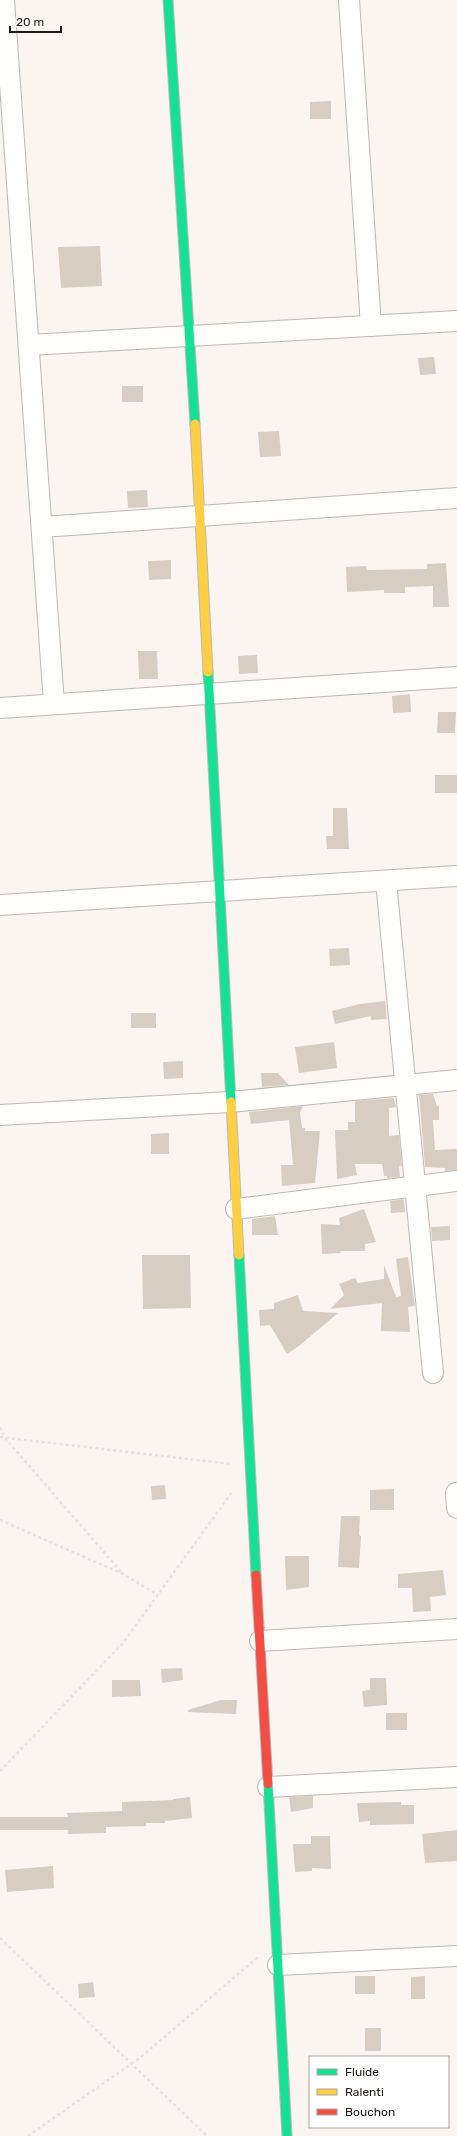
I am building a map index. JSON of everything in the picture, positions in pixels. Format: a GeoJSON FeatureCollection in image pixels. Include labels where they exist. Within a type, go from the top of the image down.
{"type":"FeatureCollection","features":[{"type":"Feature","properties":{"kind":"street"},"geometry":{"type":"LineString","coordinates":[[4,0],[54,704]]}},
{"type":"Feature","properties":{"kind":"street"},"geometry":{"type":"LineString","coordinates":[[168,0],[191,335],[230,1102],[288,2136]]}},
{"type":"Feature","properties":{"kind":"street"},"geometry":{"type":"LineString","coordinates":[[349,0],[372,326]]}},
{"type":"Feature","properties":{"kind":"street"},"geometry":{"type":"LineString","coordinates":[[29,345],[457,321]]}},
{"type":"Feature","properties":{"kind":"street"},"geometry":{"type":"LineString","coordinates":[[42,526],[457,498]]}},
{"type":"Feature","properties":{"kind":"street"},"geometry":{"type":"LineString","coordinates":[[0,708],[457,676]]}},
{"type":"Feature","properties":{"kind":"street"},"geometry":{"type":"LineString","coordinates":[[0,905],[457,876]]}},
{"type":"Feature","properties":{"kind":"street"},"geometry":{"type":"LineString","coordinates":[[386,881],[433,1373]]}},
{"type":"Feature","properties":{"kind":"street"},"geometry":{"type":"LineString","coordinates":[[0,1115],[230,1102],[457,1080]]}},
{"type":"Feature","properties":{"kind":"street"},"geometry":{"type":"LineString","coordinates":[[236,1209],[457,1181]]}},
{"type":"Feature","properties":{"kind":"street"},"geometry":{"type":"LineString","coordinates":[[260,1642],[457,1629]]}},
{"type":"Feature","properties":{"kind":"street"},"geometry":{"type":"LineString","coordinates":[[268,1787],[457,1777]]}},
{"type":"Feature","properties":{"kind":"street"},"geometry":{"type":"LineString","coordinates":[[278,1965],[457,1956]]}},
{"type":"Feature","properties":{"kind":"path"},"geometry":{"type":"LineString","coordinates":[[0,1427],[5,1438],[123,1574]]}},
{"type":"Feature","properties":{"kind":"path"},"geometry":{"type":"LineString","coordinates":[[0,1437],[250,1466],[123,1643],[0,1771]]}},
{"type":"Feature","properties":{"kind":"path"},"geometry":{"type":"LineString","coordinates":[[0,1520],[123,1574],[158,1594]]}},
{"type":"Feature","properties":{"kind":"path"},"geometry":{"type":"LineString","coordinates":[[0,1938],[206,2136]]}},
{"type":"Feature","properties":{"kind":"path"},"geometry":{"type":"LineString","coordinates":[[28,2136],[131,2064],[277,1941]]}},
{"type":"Feature","properties":{"kind":"building"},"geometry":{"type":"Polygon","coordinates":[[[331,101],[331,119],[310,119],[310,102],[331,101]]]}},
{"type":"Feature","properties":{"kind":"building"},"geometry":{"type":"Polygon","coordinates":[[[100,246],[102,286],[61,288],[58,247],[100,246]]]}},
{"type":"Feature","properties":{"kind":"building"},"geometry":{"type":"Polygon","coordinates":[[[434,357],[436,374],[420,375],[418,358],[434,357]]]}},
{"type":"Feature","properties":{"kind":"building"},"geometry":{"type":"Polygon","coordinates":[[[122,386],[143,386],[143,402],[122,402],[122,386]]]}},
{"type":"Feature","properties":{"kind":"building"},"geometry":{"type":"Polygon","coordinates":[[[279,431],[281,456],[260,457],[258,432],[279,431]]]}},
{"type":"Feature","properties":{"kind":"building"},"geometry":{"type":"Polygon","coordinates":[[[147,490],[148,507],[128,508],[127,491],[147,490]]]}},
{"type":"Feature","properties":{"kind":"building"},"geometry":{"type":"Polygon","coordinates":[[[171,560],[171,579],[149,580],[148,561],[171,560]]]}},
{"type":"Feature","properties":{"kind":"building"},"geometry":{"type":"Polygon","coordinates":[[[446,563],[449,607],[433,607],[433,586],[405,587],[405,593],[384,593],[384,590],[347,592],[346,567],[366,566],[367,570],[427,569],[427,564],[446,563]]]}},
{"type":"Feature","properties":{"kind":"building"},"geometry":{"type":"Polygon","coordinates":[[[138,651],[157,651],[158,679],[139,679],[138,651]]]}},
{"type":"Feature","properties":{"kind":"building"},"geometry":{"type":"Polygon","coordinates":[[[257,655],[258,673],[239,674],[238,656],[257,655]]]}},
{"type":"Feature","properties":{"kind":"building"},"geometry":{"type":"Polygon","coordinates":[[[410,694],[411,712],[393,713],[392,696],[410,694]]]}},
{"type":"Feature","properties":{"kind":"building"},"geometry":{"type":"Polygon","coordinates":[[[438,712],[456,712],[455,733],[437,733],[438,712]]]}},
{"type":"Feature","properties":{"kind":"building"},"geometry":{"type":"Polygon","coordinates":[[[435,775],[457,775],[457,793],[435,793],[435,775]]]}},
{"type":"Feature","properties":{"kind":"building"},"geometry":{"type":"Polygon","coordinates":[[[333,808],[347,808],[349,849],[327,849],[326,836],[333,836],[333,808]]]}},
{"type":"Feature","properties":{"kind":"building"},"geometry":{"type":"Polygon","coordinates":[[[349,948],[350,965],[330,966],[329,949],[349,948]]]}},
{"type":"Feature","properties":{"kind":"building"},"geometry":{"type":"Polygon","coordinates":[[[385,1001],[387,1019],[371,1020],[371,1016],[335,1024],[332,1011],[360,1004],[385,1001]]]}},
{"type":"Feature","properties":{"kind":"building"},"geometry":{"type":"Polygon","coordinates":[[[131,1013],[156,1013],[156,1028],[131,1028],[131,1013]]]}},
{"type":"Feature","properties":{"kind":"building"},"geometry":{"type":"Polygon","coordinates":[[[334,1042],[337,1068],[299,1073],[295,1047],[334,1042]]]}},
{"type":"Feature","properties":{"kind":"building"},"geometry":{"type":"Polygon","coordinates":[[[183,1061],[183,1078],[164,1079],[163,1062],[183,1061]]]}},
{"type":"Feature","properties":{"kind":"building"},"geometry":{"type":"Polygon","coordinates":[[[261,1073],[278,1073],[289,1085],[262,1087],[261,1073]]]}},
{"type":"Feature","properties":{"kind":"building"},"geometry":{"type":"Polygon","coordinates":[[[433,1094],[437,1106],[439,1106],[439,1120],[433,1120],[435,1150],[457,1149],[457,1170],[445,1171],[445,1168],[425,1167],[419,1095],[433,1094]]]}},
{"type":"Feature","properties":{"kind":"building"},"geometry":{"type":"Polygon","coordinates":[[[394,1098],[396,1107],[389,1108],[389,1136],[399,1135],[402,1166],[399,1166],[400,1177],[387,1178],[387,1176],[384,1176],[382,1164],[355,1164],[357,1175],[337,1179],[335,1130],[348,1130],[348,1122],[355,1122],[355,1101],[394,1098]]]}},
{"type":"Feature","properties":{"kind":"building"},"geometry":{"type":"Polygon","coordinates":[[[303,1106],[300,1113],[302,1128],[305,1128],[305,1131],[320,1131],[315,1183],[282,1186],[281,1165],[293,1165],[289,1120],[251,1124],[249,1112],[303,1106]]]}},
{"type":"Feature","properties":{"kind":"building"},"geometry":{"type":"Polygon","coordinates":[[[169,1133],[169,1154],[151,1154],[151,1134],[169,1133]]]}},
{"type":"Feature","properties":{"kind":"building"},"geometry":{"type":"Polygon","coordinates":[[[404,1199],[405,1212],[391,1213],[390,1201],[404,1199]]]}},
{"type":"Feature","properties":{"kind":"building"},"geometry":{"type":"Polygon","coordinates":[[[364,1209],[376,1242],[365,1244],[365,1251],[340,1251],[341,1253],[322,1254],[321,1224],[340,1225],[339,1218],[364,1209]]]}},
{"type":"Feature","properties":{"kind":"building"},"geometry":{"type":"Polygon","coordinates":[[[275,1216],[278,1235],[252,1235],[252,1219],[275,1216]]]}},
{"type":"Feature","properties":{"kind":"building"},"geometry":{"type":"Polygon","coordinates":[[[450,1226],[450,1240],[432,1241],[431,1227],[450,1226]]]}},
{"type":"Feature","properties":{"kind":"building"},"geometry":{"type":"Polygon","coordinates":[[[142,1255],[190,1255],[191,1308],[143,1309],[142,1255]]]}},
{"type":"Feature","properties":{"kind":"building"},"geometry":{"type":"Polygon","coordinates":[[[408,1257],[415,1306],[408,1307],[410,1332],[381,1331],[382,1303],[330,1309],[344,1295],[339,1284],[355,1278],[358,1283],[384,1279],[384,1265],[396,1297],[401,1296],[396,1259],[408,1257]]]}},
{"type":"Feature","properties":{"kind":"building"},"geometry":{"type":"Polygon","coordinates":[[[298,1295],[303,1311],[338,1313],[299,1346],[287,1354],[270,1325],[260,1326],[259,1310],[274,1309],[274,1303],[298,1295]]]}},
{"type":"Feature","properties":{"kind":"building"},"geometry":{"type":"Polygon","coordinates":[[[165,1485],[166,1499],[152,1500],[151,1486],[165,1485]]]}},
{"type":"Feature","properties":{"kind":"building"},"geometry":{"type":"Polygon","coordinates":[[[394,1489],[394,1510],[370,1510],[370,1490],[394,1489]]]}},
{"type":"Feature","properties":{"kind":"building"},"geometry":{"type":"Polygon","coordinates":[[[341,1516],[360,1516],[359,1535],[361,1536],[359,1568],[338,1567],[341,1516]]]}},
{"type":"Feature","properties":{"kind":"building"},"geometry":{"type":"Polygon","coordinates":[[[285,1556],[309,1556],[309,1587],[286,1590],[285,1556]]]}},
{"type":"Feature","properties":{"kind":"building"},"geometry":{"type":"Polygon","coordinates":[[[443,1570],[446,1595],[430,1597],[431,1611],[413,1612],[412,1588],[398,1588],[398,1574],[443,1570]]]}},
{"type":"Feature","properties":{"kind":"building"},"geometry":{"type":"Polygon","coordinates":[[[182,1668],[183,1680],[162,1683],[161,1669],[182,1668]]]}},
{"type":"Feature","properties":{"kind":"building"},"geometry":{"type":"Polygon","coordinates":[[[370,1678],[386,1678],[387,1705],[364,1707],[362,1691],[370,1690],[370,1678]]]}},
{"type":"Feature","properties":{"kind":"building"},"geometry":{"type":"Polygon","coordinates":[[[112,1680],[140,1680],[141,1696],[112,1697],[112,1680]]]}},
{"type":"Feature","properties":{"kind":"building"},"geometry":{"type":"Polygon","coordinates":[[[221,1700],[237,1700],[236,1714],[188,1712],[188,1710],[221,1700]]]}},
{"type":"Feature","properties":{"kind":"building"},"geometry":{"type":"Polygon","coordinates":[[[386,1713],[407,1713],[407,1730],[386,1730],[386,1713]]]}},
{"type":"Feature","properties":{"kind":"building"},"geometry":{"type":"Polygon","coordinates":[[[313,1796],[313,1808],[291,1812],[289,1797],[313,1796]]]}},
{"type":"Feature","properties":{"kind":"building"},"geometry":{"type":"Polygon","coordinates":[[[190,1797],[192,1818],[165,1821],[165,1823],[146,1823],[146,1826],[106,1827],[106,1833],[68,1834],[68,1830],[0,1830],[0,1817],[68,1817],[67,1813],[122,1811],[122,1802],[173,1800],[190,1797]]]}},
{"type":"Feature","properties":{"kind":"building"},"geometry":{"type":"Polygon","coordinates":[[[401,1802],[401,1805],[414,1805],[414,1824],[370,1825],[370,1821],[359,1822],[357,1803],[401,1802]]]}},
{"type":"Feature","properties":{"kind":"building"},"geometry":{"type":"Polygon","coordinates":[[[457,1830],[457,1861],[425,1863],[422,1834],[457,1830]]]}},
{"type":"Feature","properties":{"kind":"building"},"geometry":{"type":"Polygon","coordinates":[[[311,1836],[330,1836],[331,1869],[312,1868],[312,1871],[295,1872],[293,1844],[311,1844],[311,1836]]]}},
{"type":"Feature","properties":{"kind":"building"},"geometry":{"type":"Polygon","coordinates":[[[53,1866],[54,1888],[7,1892],[5,1870],[53,1866]]]}},
{"type":"Feature","properties":{"kind":"building"},"geometry":{"type":"Polygon","coordinates":[[[355,1976],[375,1976],[375,1994],[355,1994],[355,1976]]]}},
{"type":"Feature","properties":{"kind":"building"},"geometry":{"type":"Polygon","coordinates":[[[425,1976],[425,1999],[411,1999],[411,1977],[425,1976]]]}},
{"type":"Feature","properties":{"kind":"building"},"geometry":{"type":"Polygon","coordinates":[[[93,1982],[95,1997],[79,1998],[78,1984],[93,1982]]]}},
{"type":"Feature","properties":{"kind":"building"},"geometry":{"type":"Polygon","coordinates":[[[365,2028],[381,2028],[381,2051],[365,2051],[365,2028]]]}},
{"type":"Feature","properties":{"kind":"traffic: fast"},"geometry":{"type":"LineString","coordinates":[[168,0],[195,424]]}},
{"type":"Feature","properties":{"kind":"traffic: fast"},"geometry":{"type":"LineString","coordinates":[[208,672],[231,1102]]}},
{"type":"Feature","properties":{"kind":"traffic: fast"},"geometry":{"type":"LineString","coordinates":[[239,1255],[256,1575]]}},
{"type":"Feature","properties":{"kind":"traffic: fast"},"geometry":{"type":"LineString","coordinates":[[268,1784],[287,2136]]}},
{"type":"Feature","properties":{"kind":"traffic: slow"},"geometry":{"type":"LineString","coordinates":[[195,424],[208,672]]}},
{"type":"Feature","properties":{"kind":"traffic: slow"},"geometry":{"type":"LineString","coordinates":[[231,1102],[239,1255]]}},
{"type":"Feature","properties":{"kind":"traffic: jam"},"geometry":{"type":"LineString","coordinates":[[256,1575],[268,1784]]}}]}
